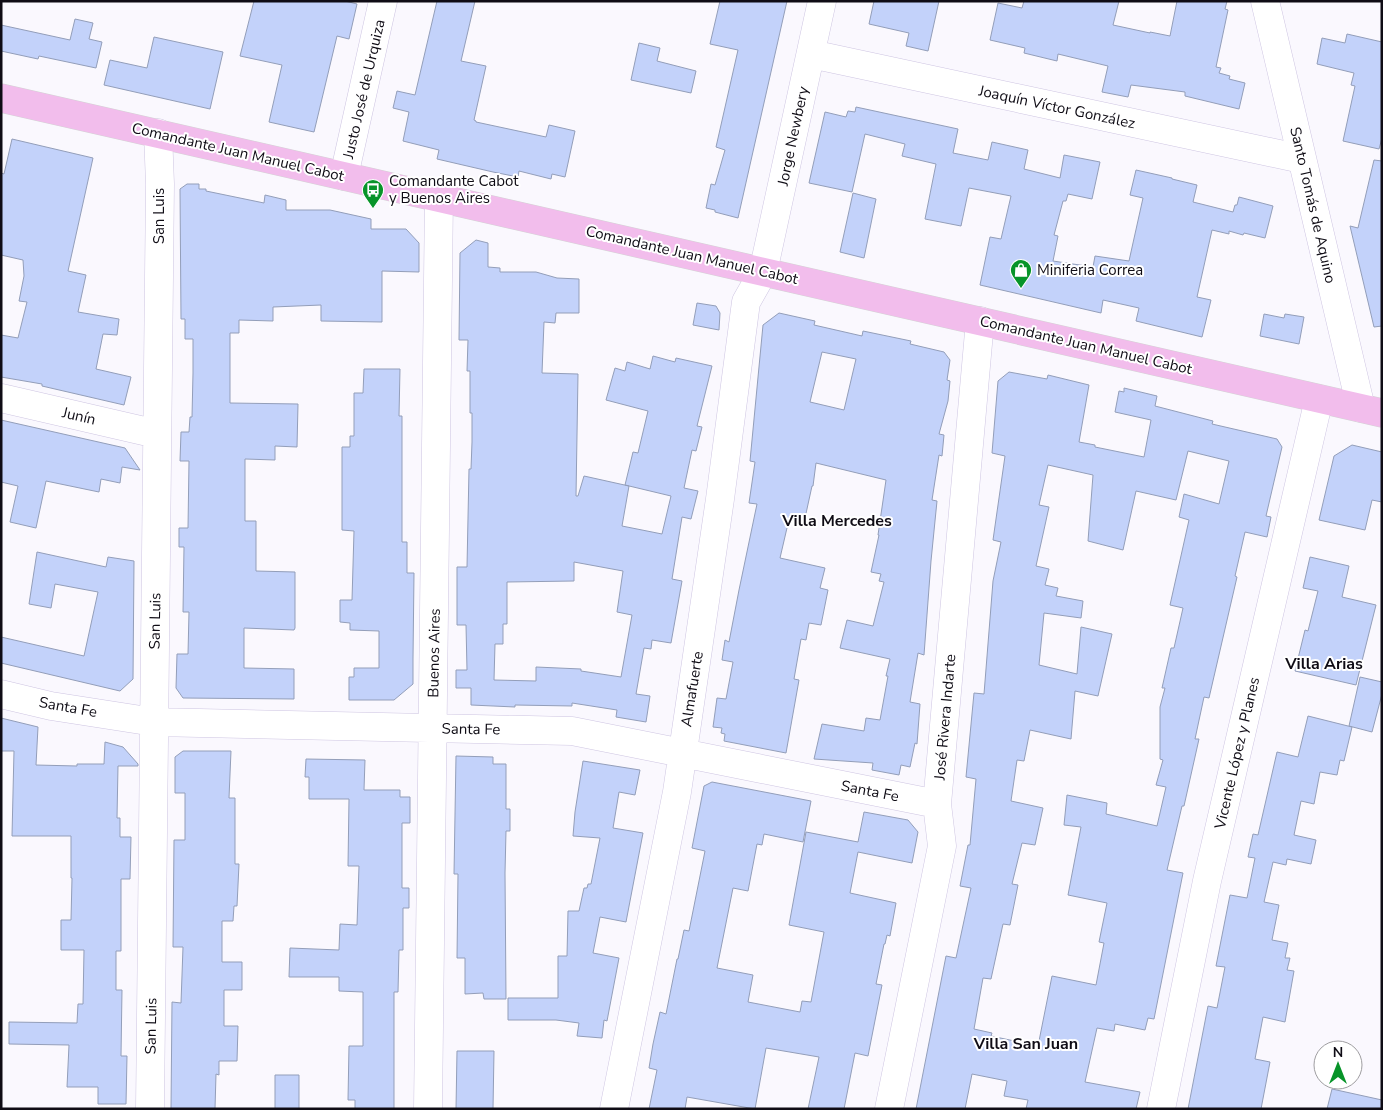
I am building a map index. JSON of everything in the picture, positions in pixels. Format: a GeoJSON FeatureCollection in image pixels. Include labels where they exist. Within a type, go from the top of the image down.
{"type":"FeatureCollection","features":[{"type":"Feature","properties":{"kind":"main road","name":"Comandante Juan Manuel Cabot"},"geometry":{"type":"LineString","coordinates":[[1,98],[1371,411]]}},
{"type":"Feature","properties":{"kind":"street","name":"Justo José de Urquiza"},"geometry":{"type":"LineString","coordinates":[[344,176],[383,1]]}},
{"type":"Feature","properties":{"kind":"street","name":"Jorge Newbery"},"geometry":{"type":"LineString","coordinates":[[764,272],[822,1]]}},
{"type":"Feature","properties":{"kind":"street","name":"Santo Tomás de Aquino"},"geometry":{"type":"LineString","coordinates":[[1265,1],[1302,159],[1371,411]]}},
{"type":"Feature","properties":{"kind":"street","name":"Joaquín Víctor González"},"geometry":{"type":"LineString","coordinates":[[811,54],[1302,159]]}},
{"type":"Feature","properties":{"kind":"street","name":"San Luis"},"geometry":{"type":"LineString","coordinates":[[150,1109],[160,184],[158,133]]}},
{"type":"Feature","properties":{"kind":"street","name":"Buenos Aires"},"geometry":{"type":"LineString","coordinates":[[428,1109],[439,198]]}},
{"type":"Feature","properties":{"kind":"street","name":"Almafuerte"},"geometry":{"type":"LineString","coordinates":[[614,1109],[676,792],[720,499],[746,302],[764,272]]}},
{"type":"Feature","properties":{"kind":"street","name":"José Rivera Indarte"},"geometry":{"type":"LineString","coordinates":[[889,1109],[942,846],[937,804],[980,321]]}},
{"type":"Feature","properties":{"kind":"street","name":"Junín"},"geometry":{"type":"LineString","coordinates":[[1,398],[157,434]]}},
{"type":"Feature","properties":{"kind":"street","name":"Vicente López y Planes"},"geometry":{"type":"LineString","coordinates":[[1161,1109],[1207,881],[1319,399]]}},
{"type":"Feature","properties":{"kind":"street","name":"Santa Fe"},"geometry":{"type":"LineString","coordinates":[[1,694],[51,706],[154,722],[572,731],[937,804]]}},
{"type":"Feature","properties":{"kind":"building"},"geometry":{"type":"Polygon","coordinates":[[[254,1],[345,1],[357,4],[349,39],[337,36],[314,132],[269,122],[282,65],[240,56],[254,1]]]}},
{"type":"Feature","properties":{"kind":"building"},"geometry":{"type":"Polygon","coordinates":[[[437,1],[475,1],[461,61],[486,66],[474,120],[546,137],[549,125],[575,131],[565,177],[552,174],[551,179],[519,171],[518,177],[493,172],[437,159],[439,150],[403,141],[409,112],[393,108],[397,91],[415,95],[437,1]]]}},
{"type":"Feature","properties":{"kind":"building"},"geometry":{"type":"Polygon","coordinates":[[[720,1],[787,1],[738,218],[706,208],[711,184],[715,185],[725,150],[716,147],[738,50],[710,44],[720,1]]]}},
{"type":"Feature","properties":{"kind":"building"},"geometry":{"type":"Polygon","coordinates":[[[874,1],[939,1],[928,51],[906,46],[909,33],[869,24],[874,1]]]}},
{"type":"Feature","properties":{"kind":"building"},"geometry":{"type":"Polygon","coordinates":[[[1024,1],[1119,1],[1113,25],[1170,36],[1177,1],[1227,1],[1225,9],[1228,10],[1216,67],[1221,68],[1219,73],[1230,76],[1229,79],[1245,83],[1239,109],[1185,96],[1185,92],[1131,85],[1128,97],[1102,92],[1108,66],[1058,54],[1057,61],[1024,53],[1025,48],[990,40],[998,3],[1022,8],[1024,1]]]}},
{"type":"Feature","properties":{"kind":"building"},"geometry":{"type":"Polygon","coordinates":[[[75,19],[93,23],[89,39],[102,42],[96,68],[39,56],[38,59],[1,51],[1,25],[70,40],[75,19]]]}},
{"type":"Feature","properties":{"kind":"building"},"geometry":{"type":"Polygon","coordinates":[[[1347,34],[1382,42],[1382,138],[1379,149],[1343,141],[1355,86],[1351,85],[1354,73],[1317,64],[1322,38],[1345,43],[1347,34]]]}},
{"type":"Feature","properties":{"kind":"building"},"geometry":{"type":"Polygon","coordinates":[[[154,37],[223,52],[210,109],[104,85],[110,60],[147,68],[154,37]]]}},
{"type":"Feature","properties":{"kind":"building"},"geometry":{"type":"Polygon","coordinates":[[[639,43],[660,48],[657,61],[696,71],[691,93],[631,80],[639,43]]]}},
{"type":"Feature","properties":{"kind":"building"},"geometry":{"type":"Polygon","coordinates":[[[856,107],[958,129],[953,153],[988,160],[992,142],[1028,150],[1024,169],[1060,178],[1064,155],[1100,162],[1092,199],[1068,194],[1066,201],[1063,201],[1054,235],[1058,236],[1053,261],[1093,267],[1095,256],[1129,261],[1143,198],[1130,195],[1136,170],[1197,185],[1193,202],[1233,212],[1239,197],[1273,206],[1265,238],[1244,233],[1243,235],[1229,231],[1229,234],[1212,230],[1197,297],[1211,300],[1202,337],[1136,321],[1139,308],[1103,300],[1101,313],[980,285],[990,237],[1001,239],[1011,196],[969,188],[961,226],[925,219],[936,164],[902,156],[905,144],[865,134],[852,192],[809,183],[825,112],[846,117],[848,111],[855,112],[856,107]]]}},
{"type":"Feature","properties":{"kind":"building"},"geometry":{"type":"Polygon","coordinates":[[[12,139],[93,158],[68,271],[86,275],[78,312],[119,319],[117,335],[103,334],[96,369],[131,377],[124,405],[42,386],[42,384],[1,377],[1,335],[18,338],[27,302],[19,301],[24,276],[23,260],[1,255],[1,173],[4,174],[12,139]]]}},
{"type":"Feature","properties":{"kind":"building"},"geometry":{"type":"Polygon","coordinates":[[[1374,160],[1382,161],[1382,326],[1374,327],[1350,226],[1358,228],[1374,160]]]}},
{"type":"Feature","properties":{"kind":"building"},"geometry":{"type":"Polygon","coordinates":[[[187,184],[199,184],[199,189],[264,203],[265,195],[286,200],[286,210],[330,210],[371,219],[371,229],[406,229],[419,243],[419,272],[382,271],[382,322],[321,321],[321,305],[273,307],[273,321],[239,320],[239,333],[230,333],[230,403],[298,404],[297,447],[275,446],[275,460],[245,459],[245,521],[256,521],[256,571],[295,572],[295,628],[294,630],[244,628],[244,668],[294,669],[294,699],[183,698],[176,688],[177,654],[188,654],[189,612],[183,612],[184,547],[179,547],[179,528],[188,528],[189,461],[180,461],[181,432],[189,432],[190,417],[192,417],[193,373],[193,339],[185,339],[185,319],[181,319],[180,189],[187,184]]]}},
{"type":"Feature","properties":{"kind":"building"},"geometry":{"type":"Polygon","coordinates":[[[853,193],[876,199],[864,258],[840,252],[853,193]]]}},
{"type":"Feature","properties":{"kind":"building"},"geometry":{"type":"Polygon","coordinates":[[[476,240],[488,243],[488,267],[500,268],[500,272],[536,272],[557,278],[579,279],[579,313],[556,313],[555,323],[544,322],[542,373],[578,374],[576,496],[578,496],[584,476],[629,486],[622,526],[662,534],[671,496],[625,485],[633,452],[638,453],[648,411],[606,400],[615,368],[625,371],[627,362],[650,369],[653,356],[675,362],[676,358],[712,366],[697,426],[702,427],[696,451],[692,450],[684,488],[698,491],[691,519],[682,517],[672,579],[682,581],[671,643],[652,640],[651,649],[644,648],[636,694],[650,696],[646,722],[616,717],[617,710],[572,703],[572,706],[515,705],[515,707],[471,705],[471,688],[456,688],[456,670],[467,670],[466,625],[457,625],[457,567],[467,567],[469,469],[471,469],[472,442],[470,371],[467,371],[468,340],[459,340],[460,253],[476,240]],[[574,562],[574,581],[507,582],[507,624],[503,624],[503,644],[495,644],[494,680],[536,681],[536,667],[581,669],[581,671],[621,677],[632,615],[617,612],[623,571],[574,562]]]}},
{"type":"Feature","properties":{"kind":"building"},"geometry":{"type":"Polygon","coordinates":[[[697,303],[716,306],[720,313],[719,330],[693,325],[697,303]]]}},
{"type":"Feature","properties":{"kind":"building"},"geometry":{"type":"Polygon","coordinates":[[[779,313],[815,321],[814,325],[862,336],[863,331],[911,341],[910,344],[944,352],[950,360],[947,380],[950,381],[948,401],[939,434],[944,435],[942,456],[939,455],[932,500],[937,501],[924,655],[918,653],[910,702],[920,704],[917,744],[915,743],[910,767],[901,765],[899,775],[872,770],[873,763],[814,759],[822,724],[864,731],[866,718],[880,720],[890,659],[840,648],[847,620],[873,626],[884,582],[879,581],[881,574],[871,572],[879,535],[886,480],[816,463],[813,486],[805,518],[790,515],[780,558],[825,568],[820,588],[828,590],[821,625],[809,623],[806,640],[801,639],[794,679],[799,680],[786,753],[724,741],[725,734],[721,733],[722,728],[713,727],[717,698],[726,699],[733,662],[722,660],[725,640],[729,642],[757,504],[749,503],[755,462],[750,461],[763,325],[779,313]],[[822,352],[810,402],[844,410],[856,359],[822,352]]]}},
{"type":"Feature","properties":{"kind":"building"},"geometry":{"type":"Polygon","coordinates":[[[1264,314],[1284,318],[1285,314],[1304,317],[1299,344],[1260,336],[1264,314]]]}},
{"type":"Feature","properties":{"kind":"building"},"geometry":{"type":"Polygon","coordinates":[[[364,369],[400,369],[399,416],[402,416],[402,542],[407,542],[407,573],[414,573],[413,684],[394,700],[349,700],[349,677],[354,677],[354,668],[379,668],[379,631],[350,630],[350,623],[340,622],[340,600],[352,600],[354,531],[342,530],[342,447],[350,447],[350,436],[354,436],[354,393],[363,393],[364,369]]]}},
{"type":"Feature","properties":{"kind":"building"},"geometry":{"type":"Polygon","coordinates":[[[1009,372],[1047,379],[1048,375],[1089,385],[1079,442],[1095,445],[1095,447],[1144,457],[1151,420],[1115,412],[1119,391],[1124,392],[1124,388],[1157,396],[1155,406],[1213,421],[1212,424],[1277,439],[1282,447],[1266,516],[1271,517],[1267,537],[1245,532],[1235,576],[1237,577],[1209,698],[1204,697],[1195,739],[1199,739],[1167,870],[1183,873],[1154,1019],[1148,1018],[1145,1030],[1115,1024],[1114,1031],[1097,1028],[1085,1082],[1140,1092],[1136,1109],[1026,1109],[1028,1100],[1004,1096],[1007,1081],[972,1074],[965,1109],[916,1109],[946,956],[956,958],[971,888],[960,886],[968,845],[970,845],[976,779],[966,777],[974,693],[984,694],[993,581],[1001,542],[993,540],[1005,456],[992,453],[998,381],[1009,372]],[[1188,451],[1176,500],[1136,491],[1123,550],[1088,541],[1093,475],[1048,465],[1039,505],[1049,507],[1036,566],[1049,569],[1045,585],[1058,588],[1056,596],[1083,601],[1081,618],[1044,613],[1039,665],[1077,674],[1081,627],[1112,634],[1098,696],[1075,691],[1071,739],[1030,730],[1024,761],[1017,760],[1011,801],[1043,808],[1035,845],[1022,843],[1012,884],[1018,885],[1010,925],[1003,924],[991,979],[983,978],[974,1029],[992,1033],[991,1036],[1038,1046],[1052,976],[1096,985],[1104,943],[1099,942],[1107,903],[1068,895],[1081,827],[1064,825],[1067,795],[1107,803],[1106,814],[1157,826],[1166,787],[1156,785],[1163,760],[1160,759],[1160,707],[1165,688],[1162,688],[1183,608],[1170,605],[1189,520],[1179,517],[1184,494],[1219,504],[1229,461],[1188,451]]]}},
{"type":"Feature","properties":{"kind":"building"},"geometry":{"type":"Polygon","coordinates":[[[1,420],[125,448],[140,470],[122,467],[120,483],[101,479],[99,492],[46,481],[36,528],[10,522],[18,486],[1,482],[1,420]]]}},
{"type":"Feature","properties":{"kind":"building"},"geometry":{"type":"Polygon","coordinates":[[[1352,445],[1382,452],[1382,502],[1372,500],[1365,530],[1319,520],[1334,456],[1352,445]]]}},
{"type":"Feature","properties":{"kind":"building"},"geometry":{"type":"Polygon","coordinates":[[[37,552],[106,567],[108,557],[134,561],[133,679],[120,691],[1,663],[1,637],[84,656],[98,592],[55,584],[51,608],[29,604],[37,552]]]}},
{"type":"Feature","properties":{"kind":"building"},"geometry":{"type":"Polygon","coordinates":[[[1310,557],[1349,566],[1342,597],[1376,605],[1356,685],[1295,671],[1305,630],[1308,631],[1318,591],[1303,588],[1310,557]]]}},
{"type":"Feature","properties":{"kind":"building"},"geometry":{"type":"Polygon","coordinates":[[[1360,677],[1382,682],[1382,694],[1372,732],[1349,726],[1360,677]]]}},
{"type":"Feature","properties":{"kind":"building"},"geometry":{"type":"Polygon","coordinates":[[[1308,716],[1352,727],[1344,761],[1340,760],[1337,775],[1320,772],[1314,804],[1301,801],[1294,835],[1316,840],[1311,864],[1287,859],[1286,865],[1273,862],[1264,902],[1279,905],[1272,940],[1288,943],[1285,958],[1290,958],[1287,970],[1294,971],[1285,1022],[1263,1017],[1255,1059],[1270,1062],[1261,1109],[1188,1109],[1208,1006],[1217,1008],[1225,967],[1216,966],[1230,895],[1247,898],[1255,858],[1248,857],[1253,834],[1258,835],[1277,752],[1298,757],[1308,716]]]}},
{"type":"Feature","properties":{"kind":"building"},"geometry":{"type":"Polygon","coordinates":[[[1,718],[38,727],[36,765],[77,766],[77,764],[104,764],[105,742],[123,747],[138,764],[138,766],[118,766],[117,818],[120,818],[120,837],[131,837],[130,879],[121,879],[121,951],[116,951],[116,990],[122,990],[121,1056],[127,1056],[126,1104],[98,1104],[98,1087],[67,1087],[69,1045],[9,1044],[9,1022],[77,1023],[78,1004],[83,1004],[84,950],[61,950],[61,920],[71,920],[71,836],[12,836],[14,751],[1,751],[1,718]]]}},
{"type":"Feature","properties":{"kind":"building"},"geometry":{"type":"Polygon","coordinates":[[[183,751],[231,751],[229,798],[235,798],[235,864],[239,864],[237,906],[234,906],[233,921],[222,921],[222,962],[242,962],[242,990],[224,990],[224,1026],[238,1026],[237,1061],[219,1061],[219,1075],[216,1074],[215,1109],[171,1109],[172,1002],[181,1003],[183,947],[173,947],[174,840],[185,840],[185,793],[175,793],[175,757],[183,751]]]}},
{"type":"Feature","properties":{"kind":"building"},"geometry":{"type":"Polygon","coordinates":[[[456,756],[493,757],[493,764],[506,764],[506,809],[510,809],[510,831],[506,831],[505,873],[506,999],[484,999],[483,993],[465,994],[465,958],[457,958],[458,874],[454,874],[456,756]]]}},
{"type":"Feature","properties":{"kind":"building"},"geometry":{"type":"Polygon","coordinates":[[[306,759],[365,760],[364,790],[400,790],[400,797],[410,797],[410,823],[402,823],[402,888],[409,888],[409,908],[403,908],[403,950],[399,950],[398,992],[394,992],[394,1109],[355,1109],[355,1100],[348,1100],[349,1046],[363,1046],[363,992],[339,991],[339,977],[289,977],[290,948],[339,950],[340,924],[357,925],[359,866],[348,866],[349,799],[309,799],[309,777],[305,777],[306,759]]]}},
{"type":"Feature","properties":{"kind":"building"},"geometry":{"type":"Polygon","coordinates":[[[583,761],[640,770],[635,795],[619,792],[613,828],[643,833],[626,922],[600,917],[593,953],[619,958],[607,1021],[604,1020],[602,1038],[577,1036],[579,1023],[556,1020],[508,1020],[508,998],[558,998],[558,956],[567,956],[568,911],[579,911],[584,888],[591,884],[600,838],[573,836],[583,761]]]}},
{"type":"Feature","properties":{"kind":"building"},"geometry":{"type":"Polygon","coordinates":[[[712,782],[811,801],[803,842],[764,834],[762,845],[757,844],[748,891],[733,888],[717,968],[753,975],[748,1002],[800,1012],[802,1001],[811,1002],[824,932],[789,925],[806,832],[858,842],[864,812],[908,820],[918,832],[912,863],[858,852],[850,893],[896,903],[890,936],[887,935],[884,944],[876,984],[882,985],[868,1056],[855,1053],[844,1109],[808,1109],[819,1057],[766,1048],[755,1109],[687,1097],[685,1109],[649,1109],[657,1070],[649,1068],[653,1044],[660,1012],[666,1014],[684,930],[689,931],[705,851],[692,848],[704,786],[712,782]]]}},
{"type":"Feature","properties":{"kind":"building"},"geometry":{"type":"Polygon","coordinates":[[[457,1051],[494,1051],[493,1109],[456,1109],[457,1051]]]}},
{"type":"Feature","properties":{"kind":"building"},"geometry":{"type":"Polygon","coordinates":[[[275,1075],[299,1075],[299,1109],[275,1109],[275,1075]]]}},
{"type":"Feature","properties":{"kind":"building"},"geometry":{"type":"Polygon","coordinates":[[[1332,1090],[1382,1100],[1382,1109],[1327,1109],[1332,1090]]]}},
{"type":"Feature","properties":{"kind":"place","name":"Comandante Cabot y Buenos Aires"},"geometry":{"type":"Point","coordinates":[373,209]}},
{"type":"Feature","properties":{"kind":"place","name":"Miniferia Correa"},"geometry":{"type":"Point","coordinates":[1021,289]}},
{"type":"Feature","properties":{"kind":"district","name":"Villa Mercedes"},"geometry":{"type":"Point","coordinates":[837,521]}},
{"type":"Feature","properties":{"kind":"district","name":"Villa Arias"},"geometry":{"type":"Point","coordinates":[1324,664]}},
{"type":"Feature","properties":{"kind":"district","name":"Villa San Juan"},"geometry":{"type":"Point","coordinates":[1026,1044]}}]}
